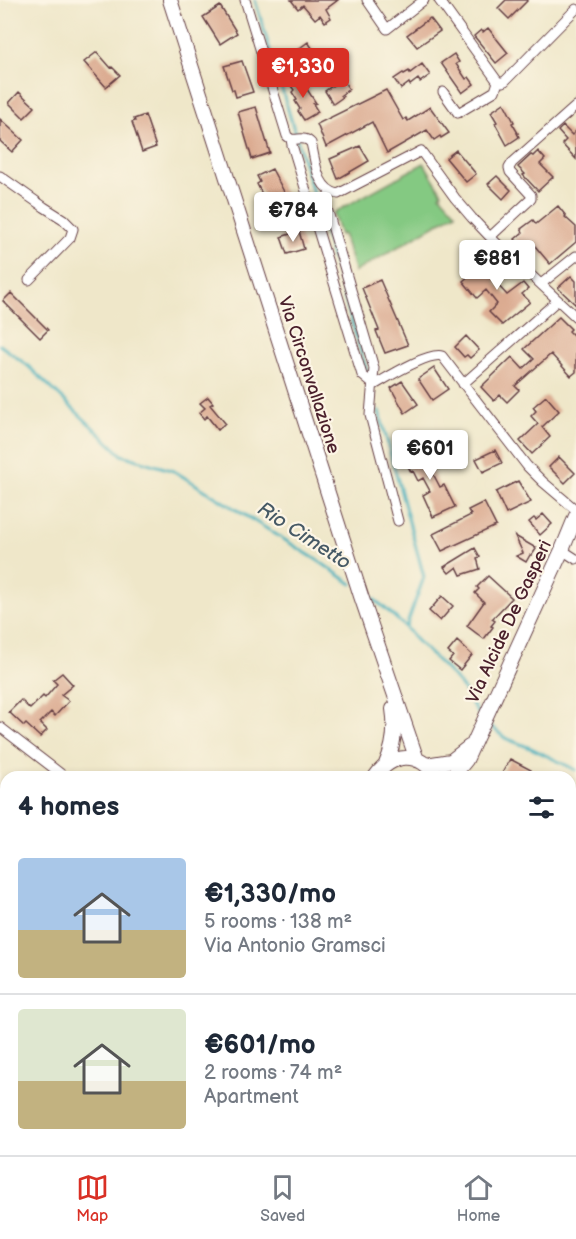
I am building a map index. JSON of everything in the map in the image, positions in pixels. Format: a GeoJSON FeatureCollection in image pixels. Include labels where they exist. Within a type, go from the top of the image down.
{"type":"FeatureCollection","features":[{"type":"Feature","properties":{"kind":"main road","name":"Via Circonvallazione"},"geometry":{"type":"LineString","coordinates":[[170,0],[389,681],[421,763],[429,771]]}},
{"type":"Feature","properties":{"kind":"main road","name":"Via Alcide De Gasperi"},"geometry":{"type":"LineString","coordinates":[[457,771],[466,760],[576,516]]}},
{"type":"Feature","properties":{"kind":"main road"},"geometry":{"type":"LineString","coordinates":[[387,764],[392,752],[394,725],[389,681]]}},
{"type":"Feature","properties":{"kind":"main road"},"geometry":{"type":"LineString","coordinates":[[381,771],[395,759],[406,757],[421,763],[451,761],[473,743]]}},
{"type":"Feature","properties":{"kind":"street"},"geometry":{"type":"LineString","coordinates":[[245,0],[287,136],[292,140],[362,375],[374,385]]}},
{"type":"Feature","properties":{"kind":"street"},"geometry":{"type":"LineString","coordinates":[[367,0],[387,29],[424,0]]}},
{"type":"Feature","properties":{"kind":"street"},"geometry":{"type":"LineString","coordinates":[[439,0],[498,82]]}},
{"type":"Feature","properties":{"kind":"street"},"geometry":{"type":"LineString","coordinates":[[498,82],[505,81],[576,9]]}},
{"type":"Feature","properties":{"kind":"street"},"geometry":{"type":"LineString","coordinates":[[443,92],[458,113],[495,91],[498,82]]}},
{"type":"Feature","properties":{"kind":"street"},"geometry":{"type":"LineString","coordinates":[[490,237],[531,199],[531,195],[510,172],[509,168],[512,163],[576,106]]}},
{"type":"Feature","properties":{"kind":"street"},"geometry":{"type":"LineString","coordinates":[[292,140],[304,138],[311,143],[321,182],[326,189],[338,194],[421,151],[455,198],[490,237],[576,317]]}},
{"type":"Feature","properties":{"kind":"street"},"geometry":{"type":"LineString","coordinates":[[0,176],[63,219],[73,229],[70,238],[29,280]]}},
{"type":"Feature","properties":{"kind":"street"},"geometry":{"type":"LineString","coordinates":[[330,191],[326,205],[374,368],[370,415],[398,521]]}},
{"type":"Feature","properties":{"kind":"street"},"geometry":{"type":"LineString","coordinates":[[541,284],[576,256]]}},
{"type":"Feature","properties":{"kind":"street"},"geometry":{"type":"LineString","coordinates":[[463,384],[558,300]]}},
{"type":"Feature","properties":{"kind":"street"},"geometry":{"type":"LineString","coordinates":[[374,385],[401,369],[438,355],[446,361],[527,466],[576,510]]}},
{"type":"Feature","properties":{"kind":"street"},"geometry":{"type":"LineString","coordinates":[[562,550],[576,559]]}},
{"type":"Feature","properties":{"kind":"street"},"geometry":{"type":"LineString","coordinates":[[0,727],[57,771]]}},
{"type":"Feature","properties":{"kind":"green space"},"geometry":{"type":"Polygon","coordinates":[[[424,163],[442,193],[440,195],[456,213],[355,272],[343,234],[340,235],[333,213],[424,163]]]}},
{"type":"Feature","properties":{"kind":"building"},"geometry":{"type":"Polygon","coordinates":[[[291,0],[338,0],[326,9],[331,18],[325,22],[320,15],[315,19],[303,5],[298,9],[291,0]]]}},
{"type":"Feature","properties":{"kind":"building"},"geometry":{"type":"Polygon","coordinates":[[[506,0],[528,0],[509,19],[498,8],[506,0]]]}},
{"type":"Feature","properties":{"kind":"building"},"geometry":{"type":"Polygon","coordinates":[[[220,6],[237,33],[220,44],[203,17],[220,6]]]}},
{"type":"Feature","properties":{"kind":"building"},"geometry":{"type":"Polygon","coordinates":[[[430,18],[440,31],[417,47],[407,35],[430,18]]]}},
{"type":"Feature","properties":{"kind":"building"},"geometry":{"type":"Polygon","coordinates":[[[488,28],[508,53],[496,63],[474,36],[488,28]]]}},
{"type":"Feature","properties":{"kind":"building"},"geometry":{"type":"Polygon","coordinates":[[[308,42],[317,55],[305,63],[301,58],[285,69],[281,63],[308,42]]]}},
{"type":"Feature","properties":{"kind":"building"},"geometry":{"type":"Polygon","coordinates":[[[97,52],[120,75],[106,87],[84,62],[97,52]]]}},
{"type":"Feature","properties":{"kind":"building"},"geometry":{"type":"Polygon","coordinates":[[[454,54],[459,62],[456,64],[466,79],[469,77],[474,84],[462,93],[441,63],[454,54]]]}},
{"type":"Feature","properties":{"kind":"building"},"geometry":{"type":"Polygon","coordinates":[[[242,61],[253,92],[236,97],[224,66],[242,61]]]}},
{"type":"Feature","properties":{"kind":"building"},"geometry":{"type":"Polygon","coordinates":[[[422,64],[430,75],[420,82],[418,79],[401,89],[394,79],[403,73],[409,71],[410,73],[422,64]]]}},
{"type":"Feature","properties":{"kind":"building"},"geometry":{"type":"Polygon","coordinates":[[[299,77],[316,103],[313,104],[318,112],[304,120],[298,111],[300,109],[292,92],[294,90],[289,83],[299,77]]]}},
{"type":"Feature","properties":{"kind":"building"},"geometry":{"type":"Polygon","coordinates":[[[342,79],[349,89],[333,104],[325,91],[342,79]]]}},
{"type":"Feature","properties":{"kind":"building"},"geometry":{"type":"Polygon","coordinates":[[[386,90],[403,120],[406,118],[408,121],[430,107],[449,133],[434,140],[427,130],[387,153],[372,122],[326,147],[317,124],[386,90]]]}},
{"type":"Feature","properties":{"kind":"building"},"geometry":{"type":"Polygon","coordinates":[[[19,92],[35,107],[24,118],[9,103],[19,92]]]}},
{"type":"Feature","properties":{"kind":"building"},"geometry":{"type":"Polygon","coordinates":[[[504,103],[519,137],[507,145],[491,112],[504,103]]]}},
{"type":"Feature","properties":{"kind":"building"},"geometry":{"type":"Polygon","coordinates":[[[256,107],[270,153],[252,159],[238,112],[256,107]]]}},
{"type":"Feature","properties":{"kind":"building"},"geometry":{"type":"Polygon","coordinates":[[[145,115],[156,147],[142,152],[132,122],[145,115]]]}},
{"type":"Feature","properties":{"kind":"building"},"geometry":{"type":"Polygon","coordinates":[[[0,119],[23,140],[12,152],[0,141],[0,119]]]}},
{"type":"Feature","properties":{"kind":"building"},"geometry":{"type":"Polygon","coordinates":[[[563,126],[572,135],[576,131],[576,159],[562,144],[566,140],[558,131],[563,126]]]}},
{"type":"Feature","properties":{"kind":"building"},"geometry":{"type":"Polygon","coordinates":[[[360,146],[369,161],[338,179],[330,159],[360,146]]]}},
{"type":"Feature","properties":{"kind":"building"},"geometry":{"type":"Polygon","coordinates":[[[456,150],[476,174],[466,182],[446,158],[456,150]]]}},
{"type":"Feature","properties":{"kind":"building"},"geometry":{"type":"Polygon","coordinates":[[[538,151],[545,159],[540,164],[553,177],[538,191],[518,167],[538,151]]]}},
{"type":"Feature","properties":{"kind":"building"},"geometry":{"type":"Polygon","coordinates":[[[272,169],[291,205],[275,213],[272,206],[269,208],[257,184],[260,182],[257,176],[272,169]]]}},
{"type":"Feature","properties":{"kind":"building"},"geometry":{"type":"Polygon","coordinates":[[[497,176],[511,190],[503,199],[488,184],[497,176]]]}},
{"type":"Feature","properties":{"kind":"building"},"geometry":{"type":"Polygon","coordinates":[[[558,206],[565,217],[576,227],[576,242],[550,264],[535,246],[526,253],[515,239],[523,232],[521,229],[533,220],[536,224],[558,206]]]}},
{"type":"Feature","properties":{"kind":"building"},"geometry":{"type":"Polygon","coordinates":[[[299,231],[304,249],[287,254],[281,237],[299,231]]]}},
{"type":"Feature","properties":{"kind":"building"},"geometry":{"type":"Polygon","coordinates":[[[491,257],[506,273],[495,282],[507,295],[523,283],[528,289],[522,294],[530,302],[502,325],[489,312],[497,304],[486,290],[477,298],[463,281],[491,257]]]}},
{"type":"Feature","properties":{"kind":"building"},"geometry":{"type":"Polygon","coordinates":[[[571,276],[576,281],[576,305],[558,288],[571,276]]]}},
{"type":"Feature","properties":{"kind":"building"},"geometry":{"type":"Polygon","coordinates":[[[380,280],[408,345],[385,353],[376,331],[379,330],[362,288],[380,280]]]}},
{"type":"Feature","properties":{"kind":"building"},"geometry":{"type":"Polygon","coordinates":[[[11,293],[48,330],[40,338],[3,301],[11,293]]]}},
{"type":"Feature","properties":{"kind":"building"},"geometry":{"type":"Polygon","coordinates":[[[559,317],[576,338],[576,372],[571,376],[551,354],[515,386],[519,390],[507,402],[500,395],[494,401],[481,387],[512,357],[523,369],[534,359],[524,349],[559,317]]]}},
{"type":"Feature","properties":{"kind":"building"},"geometry":{"type":"Polygon","coordinates":[[[466,336],[479,350],[470,358],[467,355],[464,357],[455,347],[466,336]]]}},
{"type":"Feature","properties":{"kind":"building"},"geometry":{"type":"Polygon","coordinates":[[[434,368],[448,389],[432,400],[418,379],[434,368]]]}},
{"type":"Feature","properties":{"kind":"building"},"geometry":{"type":"Polygon","coordinates":[[[402,381],[418,404],[405,413],[391,388],[402,381]]]}},
{"type":"Feature","properties":{"kind":"building"},"geometry":{"type":"Polygon","coordinates":[[[546,396],[559,411],[542,427],[550,437],[532,454],[520,441],[538,424],[531,416],[536,411],[533,407],[546,396]]]}},
{"type":"Feature","properties":{"kind":"building"},"geometry":{"type":"Polygon","coordinates":[[[208,397],[213,403],[210,405],[225,423],[218,430],[207,416],[204,419],[199,413],[205,408],[200,403],[208,397]]]}},
{"type":"Feature","properties":{"kind":"building"},"geometry":{"type":"Polygon","coordinates":[[[433,448],[439,462],[429,466],[440,487],[444,485],[455,507],[433,517],[423,495],[430,491],[423,478],[418,481],[403,457],[420,449],[422,453],[433,448]]]}},
{"type":"Feature","properties":{"kind":"building"},"geometry":{"type":"Polygon","coordinates":[[[495,450],[502,463],[483,472],[476,459],[495,450]]]}},
{"type":"Feature","properties":{"kind":"building"},"geometry":{"type":"Polygon","coordinates":[[[559,457],[575,473],[565,483],[549,467],[559,457]]]}},
{"type":"Feature","properties":{"kind":"building"},"geometry":{"type":"Polygon","coordinates":[[[518,481],[531,502],[506,514],[496,492],[518,481]]]}},
{"type":"Feature","properties":{"kind":"building"},"geometry":{"type":"Polygon","coordinates":[[[484,502],[496,526],[442,551],[433,534],[471,515],[468,510],[484,502]]]}},
{"type":"Feature","properties":{"kind":"building"},"geometry":{"type":"Polygon","coordinates":[[[543,514],[552,524],[540,535],[529,522],[543,514]]]}},
{"type":"Feature","properties":{"kind":"building"},"geometry":{"type":"Polygon","coordinates":[[[515,536],[536,547],[526,562],[516,556],[523,553],[515,536]]]}},
{"type":"Feature","properties":{"kind":"building"},"geometry":{"type":"Polygon","coordinates":[[[475,548],[480,557],[477,558],[480,569],[461,575],[457,567],[449,573],[444,567],[475,548]]]}},
{"type":"Feature","properties":{"kind":"building"},"geometry":{"type":"Polygon","coordinates":[[[488,576],[512,598],[492,619],[495,621],[491,626],[493,627],[484,639],[467,626],[484,602],[475,593],[479,589],[477,587],[488,576]]]}},
{"type":"Feature","properties":{"kind":"building"},"geometry":{"type":"Polygon","coordinates":[[[442,596],[453,606],[440,621],[429,611],[442,596]]]}},
{"type":"Feature","properties":{"kind":"building"},"geometry":{"type":"Polygon","coordinates":[[[457,641],[472,655],[460,670],[449,661],[453,656],[448,652],[457,641]]]}},
{"type":"Feature","properties":{"kind":"building"},"geometry":{"type":"Polygon","coordinates":[[[62,673],[73,685],[61,695],[69,701],[55,716],[51,712],[40,723],[47,730],[40,737],[9,712],[21,700],[30,709],[43,696],[45,698],[57,684],[53,680],[62,673]]]}},
{"type":"Feature","properties":{"kind":"building"},"geometry":{"type":"Polygon","coordinates":[[[510,759],[531,770],[531,771],[503,771],[510,759]]]}},
{"type":"Feature","properties":{"kind":"waterway"},"geometry":{"type":"LineString","coordinates":[[255,0],[367,372]]}},
{"type":"Feature","properties":{"kind":"waterway","name":"Rio Cimetto"},"geometry":{"type":"LineString","coordinates":[[0,345],[27,365],[122,455],[174,471],[352,584]]}},
{"type":"Feature","properties":{"kind":"waterway"},"geometry":{"type":"LineString","coordinates":[[379,411],[424,577],[406,627]]}},
{"type":"Feature","properties":{"kind":"waterway","name":"Rio Cimetto"},"geometry":{"type":"LineString","coordinates":[[365,593],[395,617],[451,675],[465,691],[482,718]]}},
{"type":"Feature","properties":{"kind":"waterway","name":"Rio Cimetto"},"geometry":{"type":"LineString","coordinates":[[487,723],[505,738],[576,770]]}}]}
